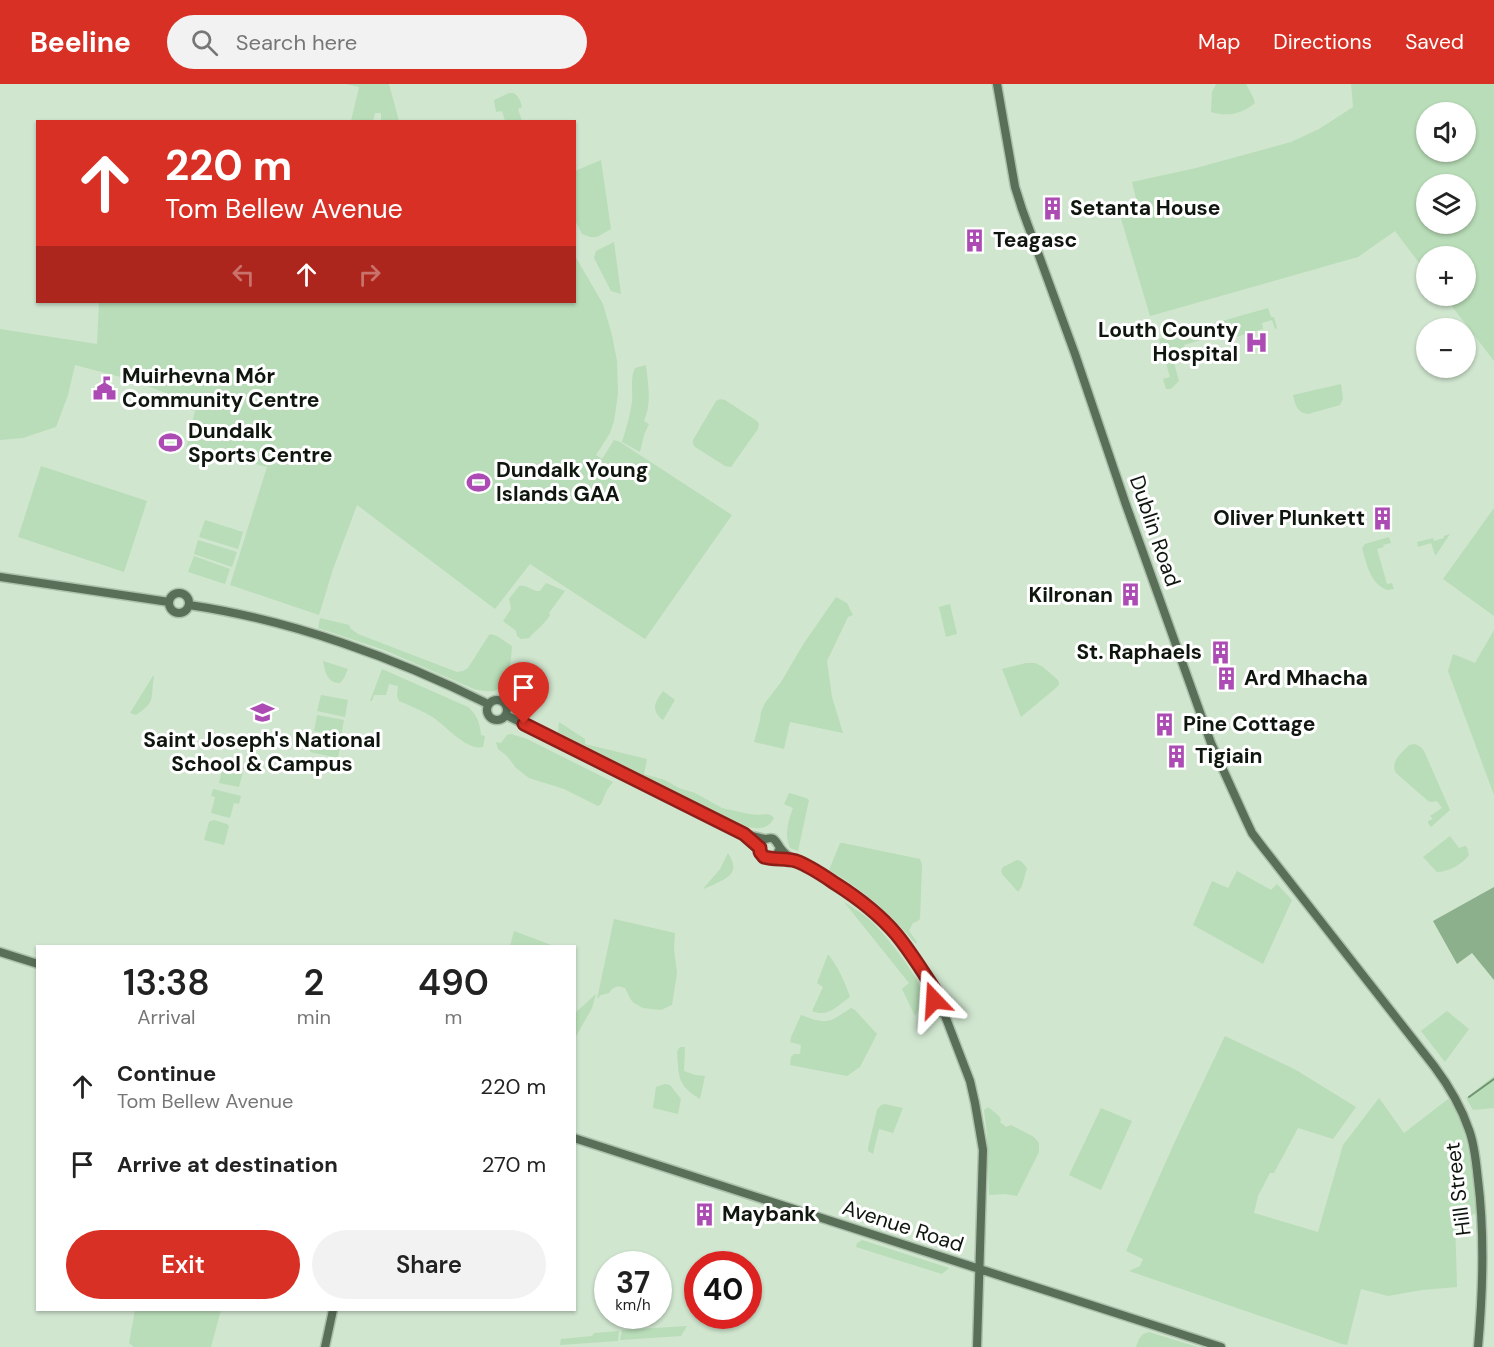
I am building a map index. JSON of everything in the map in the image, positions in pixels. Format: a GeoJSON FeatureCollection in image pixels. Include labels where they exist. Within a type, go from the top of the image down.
{"type":"FeatureCollection","features":[{"type":"Feature","properties":{"kind":"street","name":"Dublin Road"},"geometry":{"type":"LineString","coordinates":[[997,84],[1015,187],[1022,209],[1075,354],[1210,743],[1252,833],[1349,958]]}},
{"type":"Feature","properties":{"kind":"street"},"geometry":{"type":"LineString","coordinates":[[0,577],[169,602]]}},
{"type":"Feature","properties":{"kind":"street"},"geometry":{"type":"LineString","coordinates":[[169,602],[175,594],[181,593],[186,596],[189,605]]}},
{"type":"Feature","properties":{"kind":"street"},"geometry":{"type":"LineString","coordinates":[[169,602],[173,612],[178,613],[186,610],[189,605]]}},
{"type":"Feature","properties":{"kind":"street"},"geometry":{"type":"LineString","coordinates":[[189,605],[322,636],[416,671],[488,705]]}},
{"type":"Feature","properties":{"kind":"street"},"geometry":{"type":"LineString","coordinates":[[491,701],[502,701],[507,707],[506,716],[497,721],[489,718],[486,712],[488,705],[491,701]]}},
{"type":"Feature","properties":{"kind":"street"},"geometry":{"type":"LineString","coordinates":[[506,716],[744,834],[776,840],[780,848],[793,860],[848,891],[896,933],[938,997],[934,1000],[933,1008],[939,1013],[944,1013],[970,1081],[980,1128],[983,1171],[977,1347]]}},
{"type":"Feature","properties":{"kind":"street"},"geometry":{"type":"LineString","coordinates":[[744,834],[760,848]]}},
{"type":"Feature","properties":{"kind":"street"},"geometry":{"type":"LineString","coordinates":[[765,839],[760,844],[760,852],[764,857],[793,860]]}},
{"type":"Feature","properties":{"kind":"street"},"geometry":{"type":"LineString","coordinates":[[773,858],[778,854],[780,848]]}},
{"type":"Feature","properties":{"kind":"street"},"geometry":{"type":"LineString","coordinates":[[0,952],[36,963]]}},
{"type":"Feature","properties":{"kind":"street","name":"Hill Street"},"geometry":{"type":"LineString","coordinates":[[1349,958],[1446,1083],[1458,1102],[1469,1130],[1477,1166],[1482,1219],[1482,1281],[1478,1347]]}},
{"type":"Feature","properties":{"kind":"street","name":"Avenue Road"},"geometry":{"type":"LineString","coordinates":[[576,1139],[1221,1347]]}},
{"type":"Feature","properties":{"kind":"street"},"geometry":{"type":"LineString","coordinates":[[325,1347],[333,1311]]}},
{"type":"Feature","properties":{"kind":"green space"},"geometry":{"type":"Polygon","coordinates":[[[346,84],[389,84],[399,120],[381,120],[381,113],[375,113],[373,120],[351,120],[359,87],[346,84]]]}},
{"type":"Feature","properties":{"kind":"green space"},"geometry":{"type":"Polygon","coordinates":[[[1216,84],[1246,84],[1255,103],[1234,114],[1211,112],[1212,92],[1216,84]]]}},
{"type":"Feature","properties":{"kind":"green space"},"geometry":{"type":"Polygon","coordinates":[[[1351,84],[1494,84],[1494,361],[1476,338],[1476,318],[1461,318],[1452,306],[1476,306],[1476,246],[1416,246],[1416,259],[1395,231],[1358,257],[1150,316],[1119,212],[1138,207],[1132,182],[1196,168],[1291,142],[1319,129],[1353,107],[1351,84]]]}},
{"type":"Feature","properties":{"kind":"green space"},"geometry":{"type":"Polygon","coordinates":[[[509,93],[517,95],[522,107],[518,109],[522,120],[505,120],[502,111],[496,112],[494,100],[509,93]]]}},
{"type":"Feature","properties":{"kind":"green space"},"geometry":{"type":"Polygon","coordinates":[[[601,160],[611,229],[597,237],[582,234],[576,222],[576,171],[601,160]]]}},
{"type":"Feature","properties":{"kind":"green space"},"geometry":{"type":"Polygon","coordinates":[[[614,242],[621,294],[611,291],[594,258],[596,251],[614,242]]]}},
{"type":"Feature","properties":{"kind":"green space"},"geometry":{"type":"Polygon","coordinates":[[[576,258],[603,304],[617,361],[618,394],[614,421],[610,433],[596,455],[602,459],[614,440],[620,442],[732,515],[645,639],[530,564],[495,609],[357,505],[319,615],[230,585],[267,467],[237,459],[219,459],[213,464],[205,465],[209,455],[186,449],[195,411],[167,401],[168,394],[132,380],[75,365],[68,395],[56,427],[23,438],[0,440],[0,329],[97,344],[99,303],[576,303],[576,258]]]}},
{"type":"Feature","properties":{"kind":"green space"},"geometry":{"type":"Polygon","coordinates":[[[1268,308],[1271,317],[1274,317],[1277,328],[1275,329],[1272,320],[1262,323],[1263,329],[1233,338],[1231,331],[1184,345],[1187,355],[1173,359],[1179,381],[1171,389],[1166,389],[1163,379],[1170,377],[1159,339],[1268,308]]]}},
{"type":"Feature","properties":{"kind":"green space"},"geometry":{"type":"Polygon","coordinates":[[[646,365],[649,401],[644,421],[649,424],[640,452],[622,442],[631,407],[633,372],[635,368],[646,365]]]}},
{"type":"Feature","properties":{"kind":"green space"},"geometry":{"type":"Polygon","coordinates":[[[1341,384],[1343,399],[1340,405],[1308,414],[1301,412],[1296,405],[1293,395],[1341,384]]]}},
{"type":"Feature","properties":{"kind":"green space"},"geometry":{"type":"Polygon","coordinates":[[[725,400],[759,424],[758,429],[731,467],[725,466],[693,444],[693,440],[716,401],[725,400]]]}},
{"type":"Feature","properties":{"kind":"green space"},"geometry":{"type":"Polygon","coordinates":[[[41,466],[147,501],[124,572],[18,537],[41,466]]]}},
{"type":"Feature","properties":{"kind":"green space"},"geometry":{"type":"Polygon","coordinates":[[[1494,508],[1494,616],[1443,579],[1494,508]]]}},
{"type":"Feature","properties":{"kind":"green space"},"geometry":{"type":"Polygon","coordinates":[[[205,520],[243,532],[238,549],[199,537],[205,520]]]}},
{"type":"Feature","properties":{"kind":"green space"},"geometry":{"type":"Polygon","coordinates":[[[1450,534],[1436,555],[1431,543],[1418,547],[1417,542],[1433,538],[1434,541],[1450,534]]]}},
{"type":"Feature","properties":{"kind":"green space"},"geometry":{"type":"Polygon","coordinates":[[[1389,537],[1391,543],[1377,549],[1387,584],[1392,583],[1394,589],[1387,590],[1373,578],[1362,548],[1365,544],[1389,537]]]}},
{"type":"Feature","properties":{"kind":"green space"},"geometry":{"type":"Polygon","coordinates":[[[198,540],[237,552],[232,567],[194,554],[198,540]]]}},
{"type":"Feature","properties":{"kind":"green space"},"geometry":{"type":"Polygon","coordinates":[[[194,556],[230,569],[225,584],[188,572],[194,556]]]}},
{"type":"Feature","properties":{"kind":"green space"},"geometry":{"type":"Polygon","coordinates":[[[546,583],[565,591],[543,624],[529,638],[521,639],[517,636],[516,631],[503,621],[511,609],[509,599],[519,586],[540,591],[546,583]]]}},
{"type":"Feature","properties":{"kind":"green space"},"geometry":{"type":"Polygon","coordinates":[[[836,597],[847,603],[853,615],[848,617],[827,661],[832,697],[843,733],[790,722],[784,749],[754,742],[765,703],[836,597]]]}},
{"type":"Feature","properties":{"kind":"green space"},"geometry":{"type":"Polygon","coordinates":[[[950,604],[957,634],[946,637],[939,607],[950,604]]]}},
{"type":"Feature","properties":{"kind":"green space"},"geometry":{"type":"Polygon","coordinates":[[[320,618],[349,625],[358,634],[457,672],[468,668],[491,634],[512,646],[509,672],[503,684],[494,691],[474,689],[384,650],[318,628],[320,618]]]}},
{"type":"Feature","properties":{"kind":"green space"},"geometry":{"type":"Polygon","coordinates":[[[1494,630],[1494,795],[1448,671],[1453,654],[1475,663],[1494,630]]]}},
{"type":"Feature","properties":{"kind":"green space"},"geometry":{"type":"Polygon","coordinates":[[[323,661],[348,669],[340,683],[329,679],[323,661]]]}},
{"type":"Feature","properties":{"kind":"green space"},"geometry":{"type":"Polygon","coordinates":[[[1035,663],[1043,667],[1058,680],[1059,684],[1021,717],[1002,669],[1035,663]]]}},
{"type":"Feature","properties":{"kind":"green space"},"geometry":{"type":"Polygon","coordinates":[[[382,669],[468,707],[478,720],[481,735],[485,736],[483,747],[464,742],[434,718],[399,701],[398,686],[389,684],[386,695],[374,695],[370,701],[382,669]]]}},
{"type":"Feature","properties":{"kind":"green space"},"geometry":{"type":"Polygon","coordinates":[[[153,676],[150,702],[136,715],[130,713],[153,676]]]}},
{"type":"Feature","properties":{"kind":"green space"},"geometry":{"type":"Polygon","coordinates":[[[663,691],[675,700],[663,720],[656,713],[655,706],[663,691]]]}},
{"type":"Feature","properties":{"kind":"green space"},"geometry":{"type":"Polygon","coordinates":[[[321,695],[348,700],[345,717],[317,711],[321,695]]]}},
{"type":"Feature","properties":{"kind":"green space"},"geometry":{"type":"Polygon","coordinates":[[[317,715],[344,720],[341,736],[314,731],[317,715]]]}},
{"type":"Feature","properties":{"kind":"green space"},"geometry":{"type":"Polygon","coordinates":[[[559,722],[585,739],[585,744],[647,759],[644,774],[695,793],[722,808],[749,814],[766,814],[774,818],[767,826],[759,828],[739,824],[558,732],[559,722]]]}},
{"type":"Feature","properties":{"kind":"green space"},"geometry":{"type":"Polygon","coordinates":[[[507,735],[527,739],[613,782],[601,804],[598,806],[564,789],[529,778],[516,768],[498,749],[496,742],[501,743],[507,735]]]}},
{"type":"Feature","properties":{"kind":"green space"},"geometry":{"type":"Polygon","coordinates":[[[314,736],[341,741],[338,758],[310,752],[314,736]]]}},
{"type":"Feature","properties":{"kind":"green space"},"geometry":{"type":"Polygon","coordinates":[[[1415,744],[1424,751],[1450,810],[1431,827],[1428,821],[1433,819],[1430,816],[1442,808],[1437,801],[1428,801],[1396,773],[1394,765],[1409,745],[1415,744]]]}},
{"type":"Feature","properties":{"kind":"green space"},"geometry":{"type":"Polygon","coordinates":[[[224,762],[244,768],[239,787],[219,783],[224,762]]]}},
{"type":"Feature","properties":{"kind":"green space"},"geometry":{"type":"Polygon","coordinates":[[[213,789],[241,796],[239,804],[234,803],[230,818],[211,813],[215,797],[211,796],[213,789]]]}},
{"type":"Feature","properties":{"kind":"green space"},"geometry":{"type":"Polygon","coordinates":[[[789,793],[809,800],[798,851],[790,848],[787,838],[788,823],[793,808],[784,804],[789,793]]]}},
{"type":"Feature","properties":{"kind":"green space"},"geometry":{"type":"Polygon","coordinates":[[[214,820],[229,826],[224,845],[204,840],[209,822],[214,820]]]}},
{"type":"Feature","properties":{"kind":"green space"},"geometry":{"type":"Polygon","coordinates":[[[1450,836],[1459,848],[1467,847],[1469,855],[1455,867],[1437,872],[1423,857],[1450,836]]]}},
{"type":"Feature","properties":{"kind":"green space"},"geometry":{"type":"Polygon","coordinates":[[[840,843],[920,859],[922,865],[920,919],[913,923],[909,931],[917,942],[916,944],[876,903],[829,870],[840,843]]]}},
{"type":"Feature","properties":{"kind":"green space"},"geometry":{"type":"Polygon","coordinates":[[[728,853],[733,866],[730,876],[703,889],[720,869],[728,853]]]}},
{"type":"Feature","properties":{"kind":"green space"},"geometry":{"type":"Polygon","coordinates":[[[1017,860],[1027,868],[1018,892],[1001,871],[1003,867],[1017,860]]]}},
{"type":"Feature","properties":{"kind":"green space"},"geometry":{"type":"Polygon","coordinates":[[[1237,871],[1271,890],[1277,884],[1292,900],[1263,964],[1193,925],[1212,881],[1228,888],[1237,871]]]}},
{"type":"Feature","properties":{"kind":"green space"},"geometry":{"type":"Polygon","coordinates":[[[1494,887],[1494,980],[1472,953],[1457,964],[1433,921],[1494,887]]]}},
{"type":"Feature","properties":{"kind":"green space"},"geometry":{"type":"Polygon","coordinates":[[[844,902],[877,927],[917,981],[923,998],[915,1016],[902,989],[909,983],[844,902]]]}},
{"type":"Feature","properties":{"kind":"green space"},"geometry":{"type":"Polygon","coordinates":[[[614,919],[675,933],[677,973],[672,1005],[661,1010],[643,1008],[631,1000],[625,988],[620,987],[614,988],[597,999],[614,919]]]}},
{"type":"Feature","properties":{"kind":"green space"},"geometry":{"type":"Polygon","coordinates":[[[514,931],[551,945],[510,945],[514,931]]]}},
{"type":"Feature","properties":{"kind":"green space"},"geometry":{"type":"Polygon","coordinates":[[[828,954],[841,975],[850,997],[828,1012],[818,1013],[812,1011],[823,987],[817,983],[828,954]]]}},
{"type":"Feature","properties":{"kind":"green space"},"geometry":{"type":"Polygon","coordinates":[[[596,994],[592,1008],[576,1036],[576,1012],[596,994]]]}},
{"type":"Feature","properties":{"kind":"green space"},"geometry":{"type":"Polygon","coordinates":[[[851,1008],[877,1034],[860,1067],[847,1076],[790,1065],[791,1057],[794,1054],[800,1054],[801,1045],[790,1042],[801,1015],[828,1021],[851,1008]]]}},
{"type":"Feature","properties":{"kind":"green space"},"geometry":{"type":"Polygon","coordinates":[[[1447,1011],[1469,1029],[1445,1062],[1421,1031],[1447,1011]]]}},
{"type":"Feature","properties":{"kind":"green space"},"geometry":{"type":"Polygon","coordinates":[[[1225,1036],[1296,1070],[1356,1107],[1333,1139],[1298,1128],[1274,1173],[1270,1173],[1258,1196],[1254,1213],[1318,1232],[1343,1145],[1379,1098],[1404,1133],[1448,1099],[1460,1120],[1467,1143],[1476,1214],[1455,1217],[1457,1287],[1388,1296],[1361,1289],[1347,1345],[1129,1271],[1140,1266],[1143,1259],[1126,1251],[1225,1036]]]}},
{"type":"Feature","properties":{"kind":"green space"},"geometry":{"type":"Polygon","coordinates":[[[681,1047],[685,1047],[684,1071],[705,1076],[700,1099],[683,1085],[681,1080],[677,1052],[681,1047]]]}},
{"type":"Feature","properties":{"kind":"green space"},"geometry":{"type":"Polygon","coordinates":[[[1494,1076],[1494,1108],[1473,1110],[1466,1098],[1494,1076]]]}},
{"type":"Feature","properties":{"kind":"green space"},"geometry":{"type":"Polygon","coordinates":[[[670,1085],[681,1099],[678,1114],[653,1108],[656,1087],[670,1085]]]}},
{"type":"Feature","properties":{"kind":"green space"},"geometry":{"type":"Polygon","coordinates":[[[885,1104],[903,1108],[893,1133],[879,1129],[873,1154],[868,1151],[868,1148],[877,1110],[885,1104]]]}},
{"type":"Feature","properties":{"kind":"green space"},"geometry":{"type":"Polygon","coordinates":[[[988,1107],[999,1116],[1000,1122],[1006,1127],[1011,1125],[1034,1137],[1039,1143],[1039,1152],[1017,1196],[989,1195],[984,1110],[988,1107]]]}},
{"type":"Feature","properties":{"kind":"green space"},"geometry":{"type":"Polygon","coordinates":[[[1101,1108],[1132,1121],[1101,1190],[1069,1175],[1101,1108]]]}},
{"type":"Feature","properties":{"kind":"green space"},"geometry":{"type":"Polygon","coordinates":[[[862,1240],[949,1268],[942,1274],[856,1247],[857,1243],[862,1240]]]}},
{"type":"Feature","properties":{"kind":"green space"},"geometry":{"type":"Polygon","coordinates":[[[135,1311],[221,1311],[211,1347],[134,1347],[129,1343],[135,1311]]]}},
{"type":"Feature","properties":{"kind":"green space"},"geometry":{"type":"Polygon","coordinates":[[[684,1326],[685,1329],[681,1336],[620,1340],[622,1330],[672,1329],[672,1327],[684,1326]]]}},
{"type":"Feature","properties":{"kind":"green space"},"geometry":{"type":"Polygon","coordinates":[[[619,1331],[618,1341],[560,1345],[561,1339],[619,1331]]]}},
{"type":"Feature","properties":{"kind":"green space"},"geometry":{"type":"Polygon","coordinates":[[[1149,1332],[1198,1347],[1136,1347],[1139,1339],[1149,1332]]]}},
{"type":"Feature","properties":{"kind":"waterway"},"geometry":{"type":"LineString","coordinates":[[1469,1097],[1494,1079]]}},
{"type":"Feature","properties":{"kind":"place","name":"Setanta House"},"geometry":{"type":"Point","coordinates":[1052,208]}},
{"type":"Feature","properties":{"kind":"place","name":"Teagasc"},"geometry":{"type":"Point","coordinates":[975,240]}},
{"type":"Feature","properties":{"kind":"place","name":"Louth County Hospital"},"geometry":{"type":"Point","coordinates":[1256,342]}},
{"type":"Feature","properties":{"kind":"place","name":"Muirhevna Mór Community Centre"},"geometry":{"type":"Point","coordinates":[104,388]}},
{"type":"Feature","properties":{"kind":"place","name":"Dundalk Sports Centre"},"geometry":{"type":"Point","coordinates":[170,443]}},
{"type":"Feature","properties":{"kind":"place","name":"Dundalk Young Islands GAA"},"geometry":{"type":"Point","coordinates":[478,482]}},
{"type":"Feature","properties":{"kind":"place","name":"Oliver Plunkett"},"geometry":{"type":"Point","coordinates":[1383,518]}},
{"type":"Feature","properties":{"kind":"place","name":"Kilronan"},"geometry":{"type":"Point","coordinates":[1131,595]}},
{"type":"Feature","properties":{"kind":"place","name":"St. Raphaels"},"geometry":{"type":"Point","coordinates":[1220,652]}},
{"type":"Feature","properties":{"kind":"place","name":"Ard Mhacha"},"geometry":{"type":"Point","coordinates":[1226,678]}},
{"type":"Feature","properties":{"kind":"place","name":"Saint Joseph's National School & Campus"},"geometry":{"type":"Point","coordinates":[262,712]}},
{"type":"Feature","properties":{"kind":"place","name":"Pine Cottage"},"geometry":{"type":"Point","coordinates":[1165,724]}},
{"type":"Feature","properties":{"kind":"place","name":"Tigiain"},"geometry":{"type":"Point","coordinates":[1177,756]}},
{"type":"Feature","properties":{"kind":"place","name":"Maybank"},"geometry":{"type":"Point","coordinates":[704,1214]}},
{"type":"Feature","properties":{"kind":"route"},"geometry":{"type":"LineString","coordinates":[[524,724],[744,834],[760,848],[764,857],[801,863],[848,891],[896,933],[936,992],[938,997],[934,1000]]}}]}
